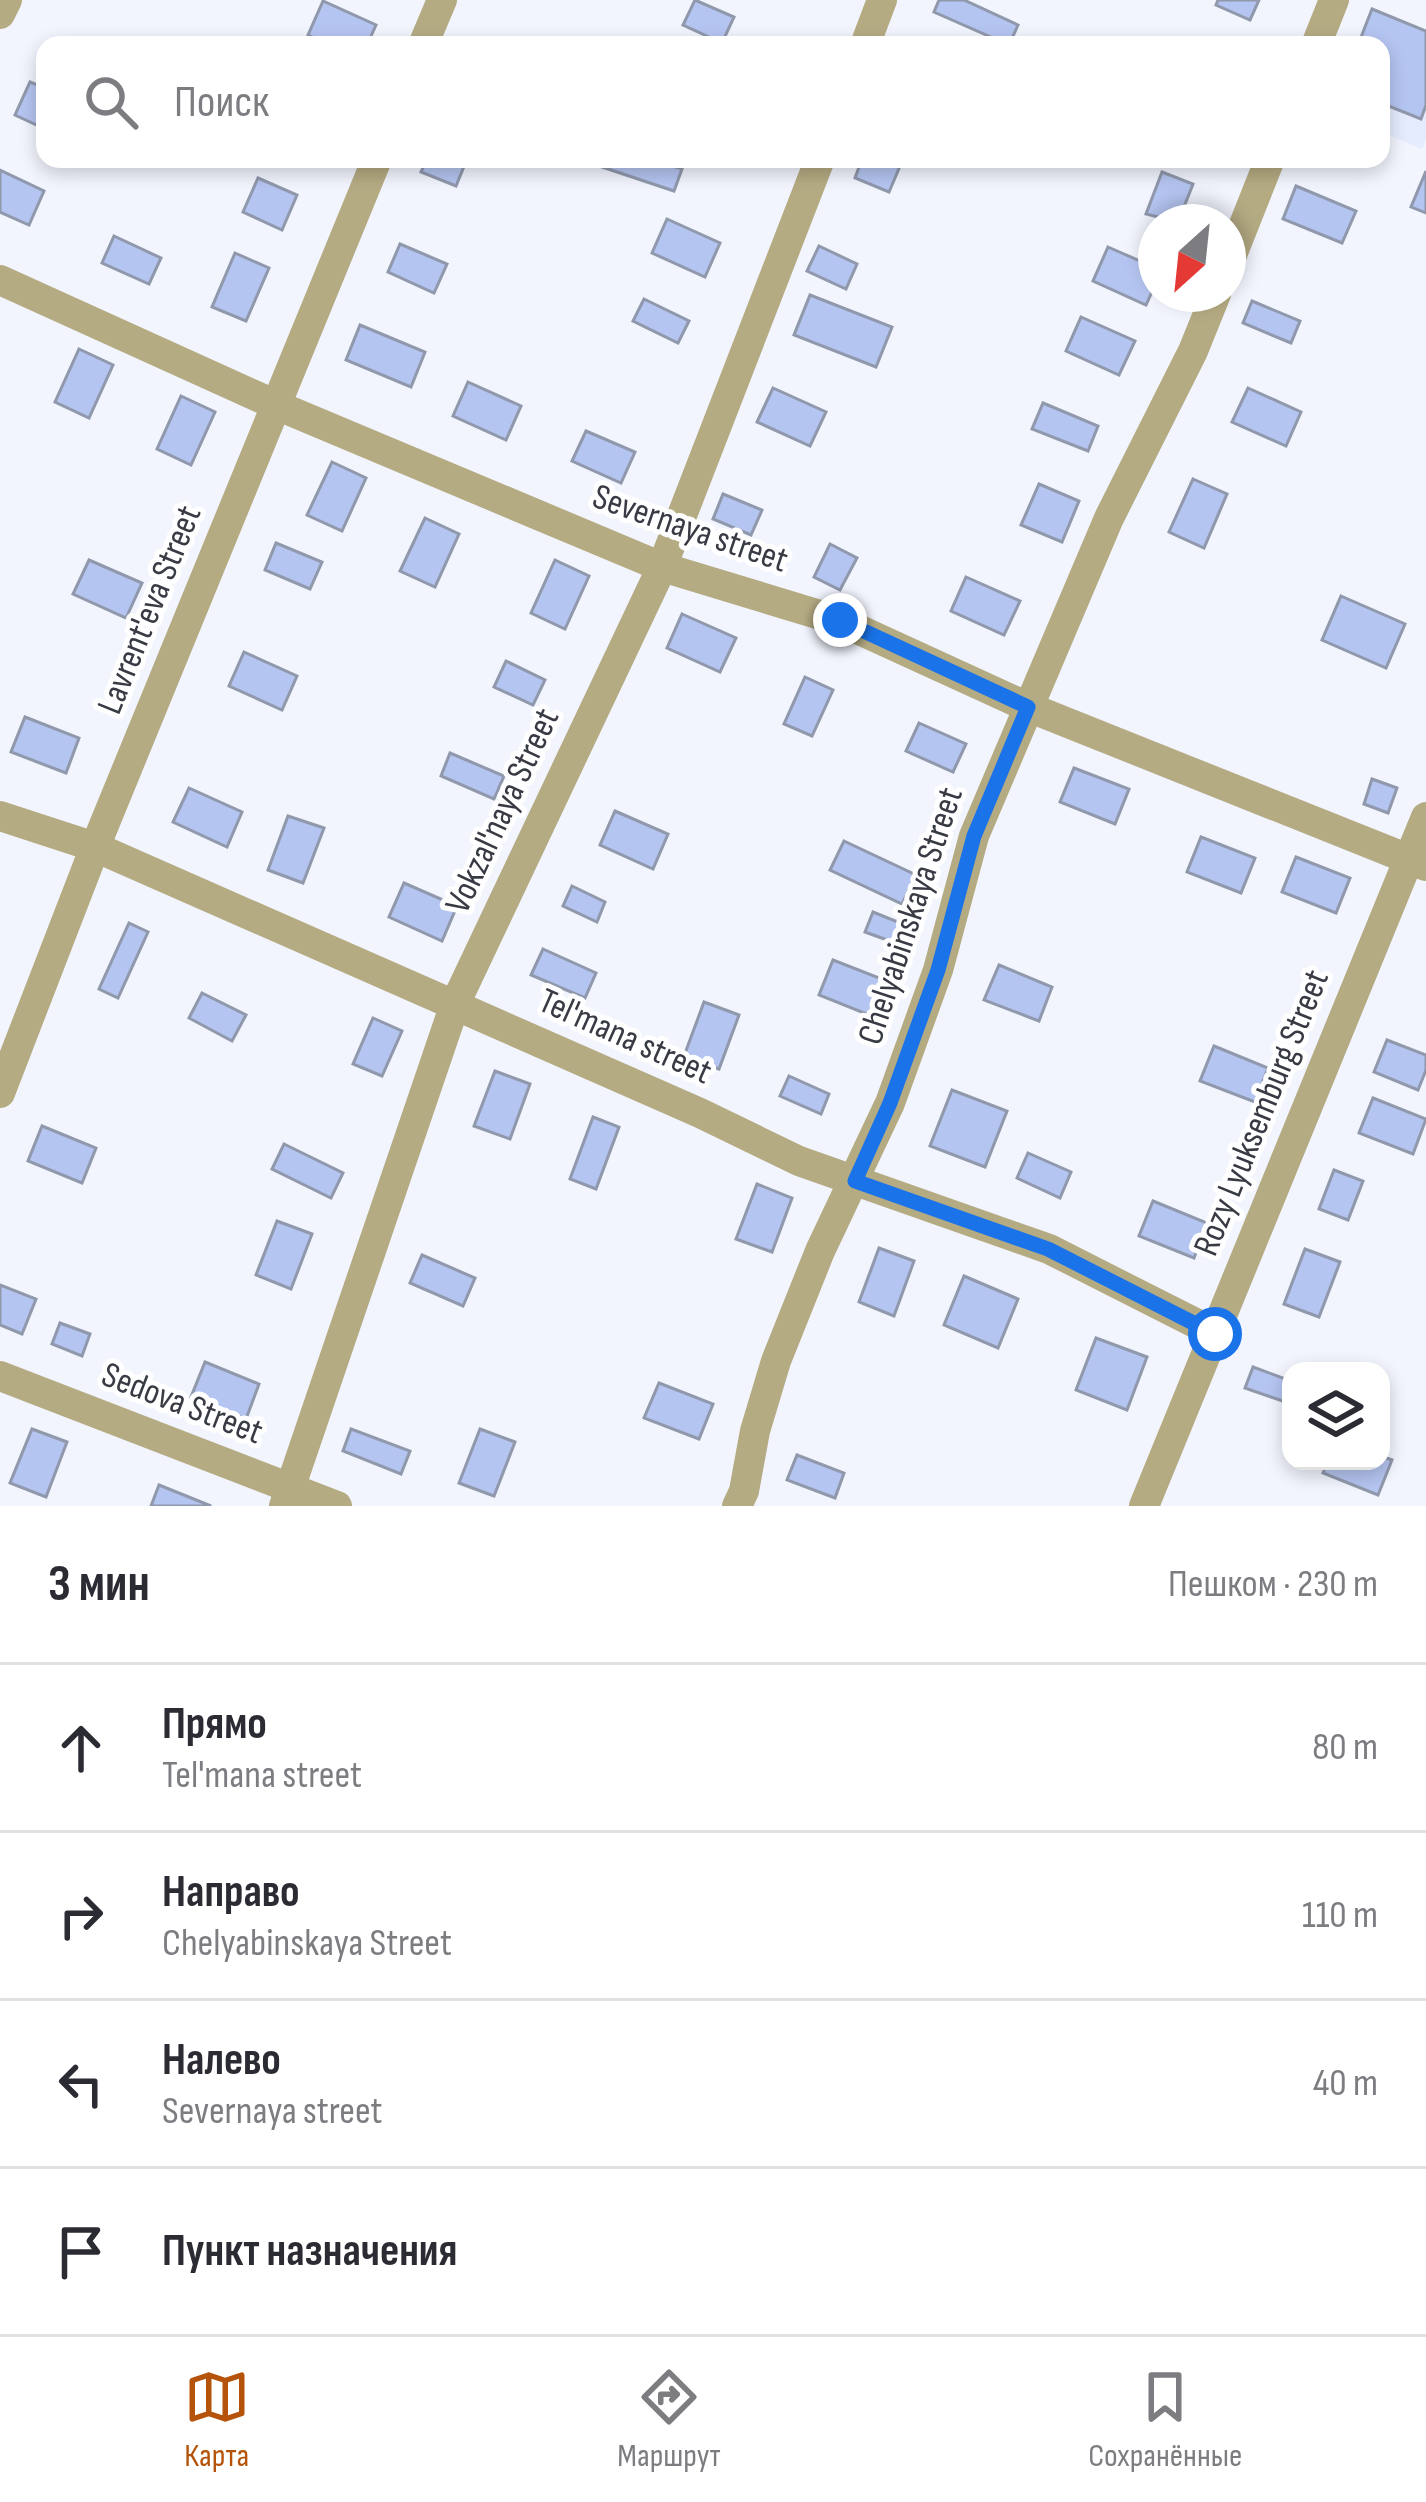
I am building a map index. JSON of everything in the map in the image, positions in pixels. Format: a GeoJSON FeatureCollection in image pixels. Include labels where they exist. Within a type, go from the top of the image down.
{"type":"FeatureCollection","features":[{"type":"Feature","properties":{"kind":"street"},"geometry":{"type":"LineString","coordinates":[[0,14],[7,0]]}},
{"type":"Feature","properties":{"kind":"street"},"geometry":{"type":"LineString","coordinates":[[428,36],[442,0]]}},
{"type":"Feature","properties":{"kind":"street"},"geometry":{"type":"LineString","coordinates":[[868,36],[882,0]]}},
{"type":"Feature","properties":{"kind":"street"},"geometry":{"type":"LineString","coordinates":[[1320,36],[1334,0]]}},
{"type":"Feature","properties":{"kind":"street","name":"Lavrent'eva Street"},"geometry":{"type":"LineString","coordinates":[[0,1093],[95,847],[372,168]]}},
{"type":"Feature","properties":{"kind":"street","name":"Vokzal'naya Street"},"geometry":{"type":"LineString","coordinates":[[288,1497],[455,1004],[662,566],[817,168]]}},
{"type":"Feature","properties":{"kind":"street"},"geometry":{"type":"LineString","coordinates":[[1246,220],[1266,168]]}},
{"type":"Feature","properties":{"kind":"street","name":"Severnaya street"},"geometry":{"type":"LineString","coordinates":[[0,280],[276,404],[662,566],[840,620],[1028,707],[1417,862]]}},
{"type":"Feature","properties":{"kind":"street","name":"Chelyabinskaya Street"},"geometry":{"type":"LineString","coordinates":[[736,1506],[744,1491],[755,1431],[776,1361],[820,1251],[890,1103],[938,970],[974,836],[1109,518],[1209,312]]}},
{"type":"Feature","properties":{"kind":"street","name":"Tel'mana street"},"geometry":{"type":"LineString","coordinates":[[0,816],[95,847],[799,1161],[1048,1249],[1215,1334]]}},
{"type":"Feature","properties":{"kind":"street","name":"Rozy Lyuksemburg Street"},"geometry":{"type":"LineString","coordinates":[[1144,1506],[1417,862],[1426,817]]}},
{"type":"Feature","properties":{"kind":"street","name":"Sedova Street"},"geometry":{"type":"LineString","coordinates":[[0,1376],[288,1497],[337,1506]]}},
{"type":"Feature","properties":{"kind":"shaded area"},"geometry":{"type":"Polygon","coordinates":[[[1372,9],[1426,31],[1426,139],[1422,149],[1390,136],[1390,36],[1362,36],[1372,9]]]}},
{"type":"Feature","properties":{"kind":"building"},"geometry":{"type":"Polygon","coordinates":[[[695,0],[734,17],[725,36],[707,36],[683,25],[695,0]]]}},
{"type":"Feature","properties":{"kind":"building"},"geometry":{"type":"Polygon","coordinates":[[[939,0],[964,0],[1018,25],[1013,36],[989,36],[934,12],[939,0]]]}},
{"type":"Feature","properties":{"kind":"building"},"geometry":{"type":"Polygon","coordinates":[[[1218,0],[1259,0],[1250,20],[1216,5],[1218,0]]]}},
{"type":"Feature","properties":{"kind":"building"},"geometry":{"type":"Polygon","coordinates":[[[323,1],[376,25],[371,36],[308,35],[323,1]]]}},
{"type":"Feature","properties":{"kind":"building"},"geometry":{"type":"Polygon","coordinates":[[[1372,9],[1426,31],[1426,105],[1421,119],[1390,107],[1390,36],[1362,36],[1372,9]]]}},
{"type":"Feature","properties":{"kind":"building"},"geometry":{"type":"Polygon","coordinates":[[[30,82],[36,84],[36,125],[15,115],[30,82]]]}},
{"type":"Feature","properties":{"kind":"building"},"geometry":{"type":"Polygon","coordinates":[[[423,168],[463,168],[456,186],[421,172],[423,168]]]}},
{"type":"Feature","properties":{"kind":"building"},"geometry":{"type":"Polygon","coordinates":[[[605,168],[682,169],[674,191],[605,168]]]}},
{"type":"Feature","properties":{"kind":"building"},"geometry":{"type":"Polygon","coordinates":[[[859,168],[899,168],[889,192],[855,178],[859,168]]]}},
{"type":"Feature","properties":{"kind":"building"},"geometry":{"type":"Polygon","coordinates":[[[0,170],[44,191],[29,225],[0,212],[0,170]]]}},
{"type":"Feature","properties":{"kind":"building"},"geometry":{"type":"Polygon","coordinates":[[[1426,171],[1426,213],[1411,207],[1426,171]]]}},
{"type":"Feature","properties":{"kind":"building"},"geometry":{"type":"Polygon","coordinates":[[[1162,172],[1193,184],[1185,204],[1150,204],[1162,172]]]}},
{"type":"Feature","properties":{"kind":"building"},"geometry":{"type":"Polygon","coordinates":[[[258,178],[297,195],[282,230],[243,212],[258,178]]]}},
{"type":"Feature","properties":{"kind":"building"},"geometry":{"type":"Polygon","coordinates":[[[1296,186],[1356,211],[1342,243],[1283,219],[1296,186]]]}},
{"type":"Feature","properties":{"kind":"building"},"geometry":{"type":"Polygon","coordinates":[[[667,219],[720,243],[705,277],[652,253],[667,219]]]}},
{"type":"Feature","properties":{"kind":"building"},"geometry":{"type":"Polygon","coordinates":[[[114,236],[161,258],[149,284],[102,263],[114,236]]]}},
{"type":"Feature","properties":{"kind":"building"},"geometry":{"type":"Polygon","coordinates":[[[400,244],[447,264],[434,293],[388,272],[400,244]]]}},
{"type":"Feature","properties":{"kind":"building"},"geometry":{"type":"Polygon","coordinates":[[[819,246],[857,264],[846,289],[807,271],[819,246]]]}},
{"type":"Feature","properties":{"kind":"building"},"geometry":{"type":"Polygon","coordinates":[[[1108,247],[1138,260],[1138,301],[1093,281],[1108,247]]]}},
{"type":"Feature","properties":{"kind":"building"},"geometry":{"type":"Polygon","coordinates":[[[235,253],[269,268],[246,321],[212,307],[235,253]]]}},
{"type":"Feature","properties":{"kind":"building"},"geometry":{"type":"Polygon","coordinates":[[[810,295],[892,327],[876,367],[794,335],[810,295]]]}},
{"type":"Feature","properties":{"kind":"building"},"geometry":{"type":"Polygon","coordinates":[[[644,299],[689,321],[678,343],[633,321],[644,299]]]}},
{"type":"Feature","properties":{"kind":"building"},"geometry":{"type":"Polygon","coordinates":[[[1252,301],[1300,321],[1291,343],[1243,323],[1252,301]]]}},
{"type":"Feature","properties":{"kind":"building"},"geometry":{"type":"Polygon","coordinates":[[[1081,317],[1135,341],[1119,375],[1066,351],[1081,317]]]}},
{"type":"Feature","properties":{"kind":"building"},"geometry":{"type":"Polygon","coordinates":[[[360,325],[425,352],[411,387],[346,360],[360,325]]]}},
{"type":"Feature","properties":{"kind":"building"},"geometry":{"type":"Polygon","coordinates":[[[79,349],[113,365],[89,418],[55,402],[79,349]]]}},
{"type":"Feature","properties":{"kind":"building"},"geometry":{"type":"Polygon","coordinates":[[[468,382],[521,406],[506,440],[453,416],[468,382]]]}},
{"type":"Feature","properties":{"kind":"building"},"geometry":{"type":"Polygon","coordinates":[[[773,388],[826,412],[810,446],[757,422],[773,388]]]}},
{"type":"Feature","properties":{"kind":"building"},"geometry":{"type":"Polygon","coordinates":[[[1248,388],[1301,412],[1286,446],[1232,422],[1248,388]]]}},
{"type":"Feature","properties":{"kind":"building"},"geometry":{"type":"Polygon","coordinates":[[[181,396],[215,412],[191,465],[157,449],[181,396]]]}},
{"type":"Feature","properties":{"kind":"building"},"geometry":{"type":"Polygon","coordinates":[[[1043,403],[1098,426],[1088,451],[1032,429],[1043,403]]]}},
{"type":"Feature","properties":{"kind":"building"},"geometry":{"type":"Polygon","coordinates":[[[586,431],[635,452],[621,483],[572,461],[586,431]]]}},
{"type":"Feature","properties":{"kind":"building"},"geometry":{"type":"Polygon","coordinates":[[[332,462],[366,478],[342,531],[307,515],[332,462]]]}},
{"type":"Feature","properties":{"kind":"building"},"geometry":{"type":"Polygon","coordinates":[[[1193,479],[1227,494],[1204,548],[1169,532],[1193,479]]]}},
{"type":"Feature","properties":{"kind":"building"},"geometry":{"type":"Polygon","coordinates":[[[1039,484],[1079,501],[1062,542],[1021,525],[1039,484]]]}},
{"type":"Feature","properties":{"kind":"building"},"geometry":{"type":"Polygon","coordinates":[[[723,494],[762,510],[751,535],[713,519],[723,494]]]}},
{"type":"Feature","properties":{"kind":"building"},"geometry":{"type":"Polygon","coordinates":[[[425,518],[459,534],[435,587],[400,571],[425,518]]]}},
{"type":"Feature","properties":{"kind":"building"},"geometry":{"type":"Polygon","coordinates":[[[276,543],[322,562],[310,589],[265,570],[276,543]]]}},
{"type":"Feature","properties":{"kind":"building"},"geometry":{"type":"Polygon","coordinates":[[[830,544],[857,558],[840,590],[814,577],[830,544]]]}},
{"type":"Feature","properties":{"kind":"building"},"geometry":{"type":"Polygon","coordinates":[[[89,560],[142,583],[126,618],[73,594],[89,560]]]}},
{"type":"Feature","properties":{"kind":"building"},"geometry":{"type":"Polygon","coordinates":[[[555,560],[589,576],[565,629],[531,613],[555,560]]]}},
{"type":"Feature","properties":{"kind":"building"},"geometry":{"type":"Polygon","coordinates":[[[966,577],[1020,601],[1004,635],[951,611],[966,577]]]}},
{"type":"Feature","properties":{"kind":"building"},"geometry":{"type":"Polygon","coordinates":[[[1341,596],[1405,624],[1386,668],[1322,640],[1341,596]]]}},
{"type":"Feature","properties":{"kind":"building"},"geometry":{"type":"Polygon","coordinates":[[[682,614],[736,638],[720,672],[667,648],[682,614]]]}},
{"type":"Feature","properties":{"kind":"building"},"geometry":{"type":"Polygon","coordinates":[[[244,652],[297,676],[282,710],[229,686],[244,652]]]}},
{"type":"Feature","properties":{"kind":"building"},"geometry":{"type":"Polygon","coordinates":[[[506,661],[545,680],[533,705],[494,687],[506,661]]]}},
{"type":"Feature","properties":{"kind":"building"},"geometry":{"type":"Polygon","coordinates":[[[805,677],[833,690],[812,736],[784,724],[805,677]]]}},
{"type":"Feature","properties":{"kind":"building"},"geometry":{"type":"Polygon","coordinates":[[[25,717],[79,738],[66,773],[11,752],[25,717]]]}},
{"type":"Feature","properties":{"kind":"building"},"geometry":{"type":"Polygon","coordinates":[[[919,723],[966,744],[953,772],[906,751],[919,723]]]}},
{"type":"Feature","properties":{"kind":"building"},"geometry":{"type":"Polygon","coordinates":[[[450,753],[504,776],[494,799],[441,776],[450,753]]]}},
{"type":"Feature","properties":{"kind":"building"},"geometry":{"type":"Polygon","coordinates":[[[1074,768],[1129,789],[1115,824],[1060,802],[1074,768]]]}},
{"type":"Feature","properties":{"kind":"building"},"geometry":{"type":"Polygon","coordinates":[[[1372,779],[1397,788],[1388,813],[1364,804],[1372,779]]]}},
{"type":"Feature","properties":{"kind":"building"},"geometry":{"type":"Polygon","coordinates":[[[189,788],[242,812],[227,847],[173,822],[189,788]]]}},
{"type":"Feature","properties":{"kind":"building"},"geometry":{"type":"Polygon","coordinates":[[[615,811],[668,834],[653,869],[600,845],[615,811]]]}},
{"type":"Feature","properties":{"kind":"building"},"geometry":{"type":"Polygon","coordinates":[[[288,816],[324,828],[303,883],[268,870],[288,816]]]}},
{"type":"Feature","properties":{"kind":"building"},"geometry":{"type":"Polygon","coordinates":[[[1201,837],[1255,858],[1241,893],[1187,872],[1201,837]]]}},
{"type":"Feature","properties":{"kind":"building"},"geometry":{"type":"Polygon","coordinates":[[[844,841],[916,875],[902,904],[830,870],[844,841]]]}},
{"type":"Feature","properties":{"kind":"building"},"geometry":{"type":"Polygon","coordinates":[[[1296,857],[1350,878],[1336,913],[1282,892],[1296,857]]]}},
{"type":"Feature","properties":{"kind":"building"},"geometry":{"type":"Polygon","coordinates":[[[404,883],[457,906],[442,941],[389,917],[404,883]]]}},
{"type":"Feature","properties":{"kind":"building"},"geometry":{"type":"Polygon","coordinates":[[[572,886],[605,902],[597,922],[563,906],[572,886]]]}},
{"type":"Feature","properties":{"kind":"building"},"geometry":{"type":"Polygon","coordinates":[[[873,912],[908,926],[901,945],[865,932],[873,912]]]}},
{"type":"Feature","properties":{"kind":"building"},"geometry":{"type":"Polygon","coordinates":[[[129,923],[148,932],[118,998],[99,989],[129,923]]]}},
{"type":"Feature","properties":{"kind":"building"},"geometry":{"type":"Polygon","coordinates":[[[543,949],[596,973],[585,998],[531,975],[543,949]]]}},
{"type":"Feature","properties":{"kind":"building"},"geometry":{"type":"Polygon","coordinates":[[[833,960],[887,981],[874,1017],[819,995],[833,960]]]}},
{"type":"Feature","properties":{"kind":"building"},"geometry":{"type":"Polygon","coordinates":[[[999,965],[1052,987],[1039,1021],[984,1000],[999,965]]]}},
{"type":"Feature","properties":{"kind":"building"},"geometry":{"type":"Polygon","coordinates":[[[202,993],[246,1015],[232,1041],[189,1018],[202,993]]]}},
{"type":"Feature","properties":{"kind":"building"},"geometry":{"type":"Polygon","coordinates":[[[704,1002],[739,1015],[719,1069],[684,1056],[704,1002]]]}},
{"type":"Feature","properties":{"kind":"building"},"geometry":{"type":"Polygon","coordinates":[[[373,1018],[402,1031],[382,1076],[353,1064],[373,1018]]]}},
{"type":"Feature","properties":{"kind":"building"},"geometry":{"type":"Polygon","coordinates":[[[1387,1040],[1426,1055],[1418,1090],[1374,1072],[1387,1040]]]}},
{"type":"Feature","properties":{"kind":"building"},"geometry":{"type":"Polygon","coordinates":[[[1214,1046],[1268,1068],[1255,1102],[1200,1081],[1214,1046]]]}},
{"type":"Feature","properties":{"kind":"building"},"geometry":{"type":"Polygon","coordinates":[[[495,1071],[530,1084],[510,1139],[474,1126],[495,1071]]]}},
{"type":"Feature","properties":{"kind":"building"},"geometry":{"type":"Polygon","coordinates":[[[789,1076],[829,1094],[821,1114],[780,1096],[789,1076]]]}},
{"type":"Feature","properties":{"kind":"building"},"geometry":{"type":"Polygon","coordinates":[[[952,1090],[1007,1111],[985,1167],[930,1146],[952,1090]]]}},
{"type":"Feature","properties":{"kind":"building"},"geometry":{"type":"Polygon","coordinates":[[[1373,1098],[1426,1119],[1413,1154],[1359,1133],[1373,1098]]]}},
{"type":"Feature","properties":{"kind":"building"},"geometry":{"type":"Polygon","coordinates":[[[593,1117],[619,1127],[596,1189],[570,1179],[593,1117]]]}},
{"type":"Feature","properties":{"kind":"building"},"geometry":{"type":"Polygon","coordinates":[[[42,1126],[96,1148],[82,1183],[28,1161],[42,1126]]]}},
{"type":"Feature","properties":{"kind":"building"},"geometry":{"type":"Polygon","coordinates":[[[284,1144],[343,1173],[331,1198],[272,1169],[284,1144]]]}},
{"type":"Feature","properties":{"kind":"building"},"geometry":{"type":"Polygon","coordinates":[[[1028,1153],[1071,1172],[1060,1198],[1017,1178],[1028,1153]]]}},
{"type":"Feature","properties":{"kind":"building"},"geometry":{"type":"Polygon","coordinates":[[[1334,1170],[1363,1181],[1348,1220],[1319,1209],[1334,1170]]]}},
{"type":"Feature","properties":{"kind":"building"},"geometry":{"type":"Polygon","coordinates":[[[757,1184],[792,1198],[772,1252],[736,1239],[757,1184]]]}},
{"type":"Feature","properties":{"kind":"building"},"geometry":{"type":"Polygon","coordinates":[[[1153,1201],[1207,1223],[1194,1258],[1139,1236],[1153,1201]]]}},
{"type":"Feature","properties":{"kind":"building"},"geometry":{"type":"Polygon","coordinates":[[[277,1221],[312,1234],[291,1289],[256,1275],[277,1221]]]}},
{"type":"Feature","properties":{"kind":"building"},"geometry":{"type":"Polygon","coordinates":[[[879,1248],[914,1261],[894,1316],[859,1302],[879,1248]]]}},
{"type":"Feature","properties":{"kind":"building"},"geometry":{"type":"Polygon","coordinates":[[[1305,1249],[1340,1262],[1319,1317],[1284,1304],[1305,1249]]]}},
{"type":"Feature","properties":{"kind":"building"},"geometry":{"type":"Polygon","coordinates":[[[422,1255],[475,1278],[463,1306],[410,1283],[422,1255]]]}},
{"type":"Feature","properties":{"kind":"building"},"geometry":{"type":"Polygon","coordinates":[[[964,1276],[1018,1299],[998,1348],[944,1325],[964,1276]]]}},
{"type":"Feature","properties":{"kind":"building"},"geometry":{"type":"Polygon","coordinates":[[[0,1285],[36,1299],[22,1334],[0,1325],[0,1285]]]}},
{"type":"Feature","properties":{"kind":"building"},"geometry":{"type":"Polygon","coordinates":[[[60,1323],[90,1334],[82,1356],[52,1344],[60,1323]]]}},
{"type":"Feature","properties":{"kind":"building"},"geometry":{"type":"Polygon","coordinates":[[[1096,1338],[1147,1357],[1127,1410],[1076,1390],[1096,1338]]]}},
{"type":"Feature","properties":{"kind":"building"},"geometry":{"type":"Polygon","coordinates":[[[205,1362],[259,1384],[246,1419],[191,1397],[205,1362]]]}},
{"type":"Feature","properties":{"kind":"building"},"geometry":{"type":"Polygon","coordinates":[[[1253,1367],[1282,1378],[1282,1401],[1245,1388],[1253,1367]]]}},
{"type":"Feature","properties":{"kind":"building"},"geometry":{"type":"Polygon","coordinates":[[[659,1383],[713,1404],[699,1439],[644,1418],[659,1383]]]}},
{"type":"Feature","properties":{"kind":"building"},"geometry":{"type":"Polygon","coordinates":[[[32,1429],[67,1442],[46,1497],[10,1483],[32,1429]]]}},
{"type":"Feature","properties":{"kind":"building"},"geometry":{"type":"Polygon","coordinates":[[[351,1429],[410,1451],[401,1474],[343,1451],[351,1429]]]}},
{"type":"Feature","properties":{"kind":"building"},"geometry":{"type":"Polygon","coordinates":[[[480,1429],[515,1442],[494,1496],[459,1483],[480,1429]]]}},
{"type":"Feature","properties":{"kind":"building"},"geometry":{"type":"Polygon","coordinates":[[[797,1455],[844,1473],[835,1498],[787,1480],[797,1455]]]}},
{"type":"Feature","properties":{"kind":"building"},"geometry":{"type":"Polygon","coordinates":[[[1324,1470],[1388,1470],[1378,1495],[1324,1470]]]}},
{"type":"Feature","properties":{"kind":"building"},"geometry":{"type":"Polygon","coordinates":[[[159,1485],[211,1506],[151,1506],[159,1485]]]}},
{"type":"Feature","properties":{"kind":"route"},"geometry":{"type":"LineString","coordinates":[[840,620],[1028,707],[974,836],[938,970],[890,1103],[855,1181],[1048,1249],[1215,1334]]}}]}
